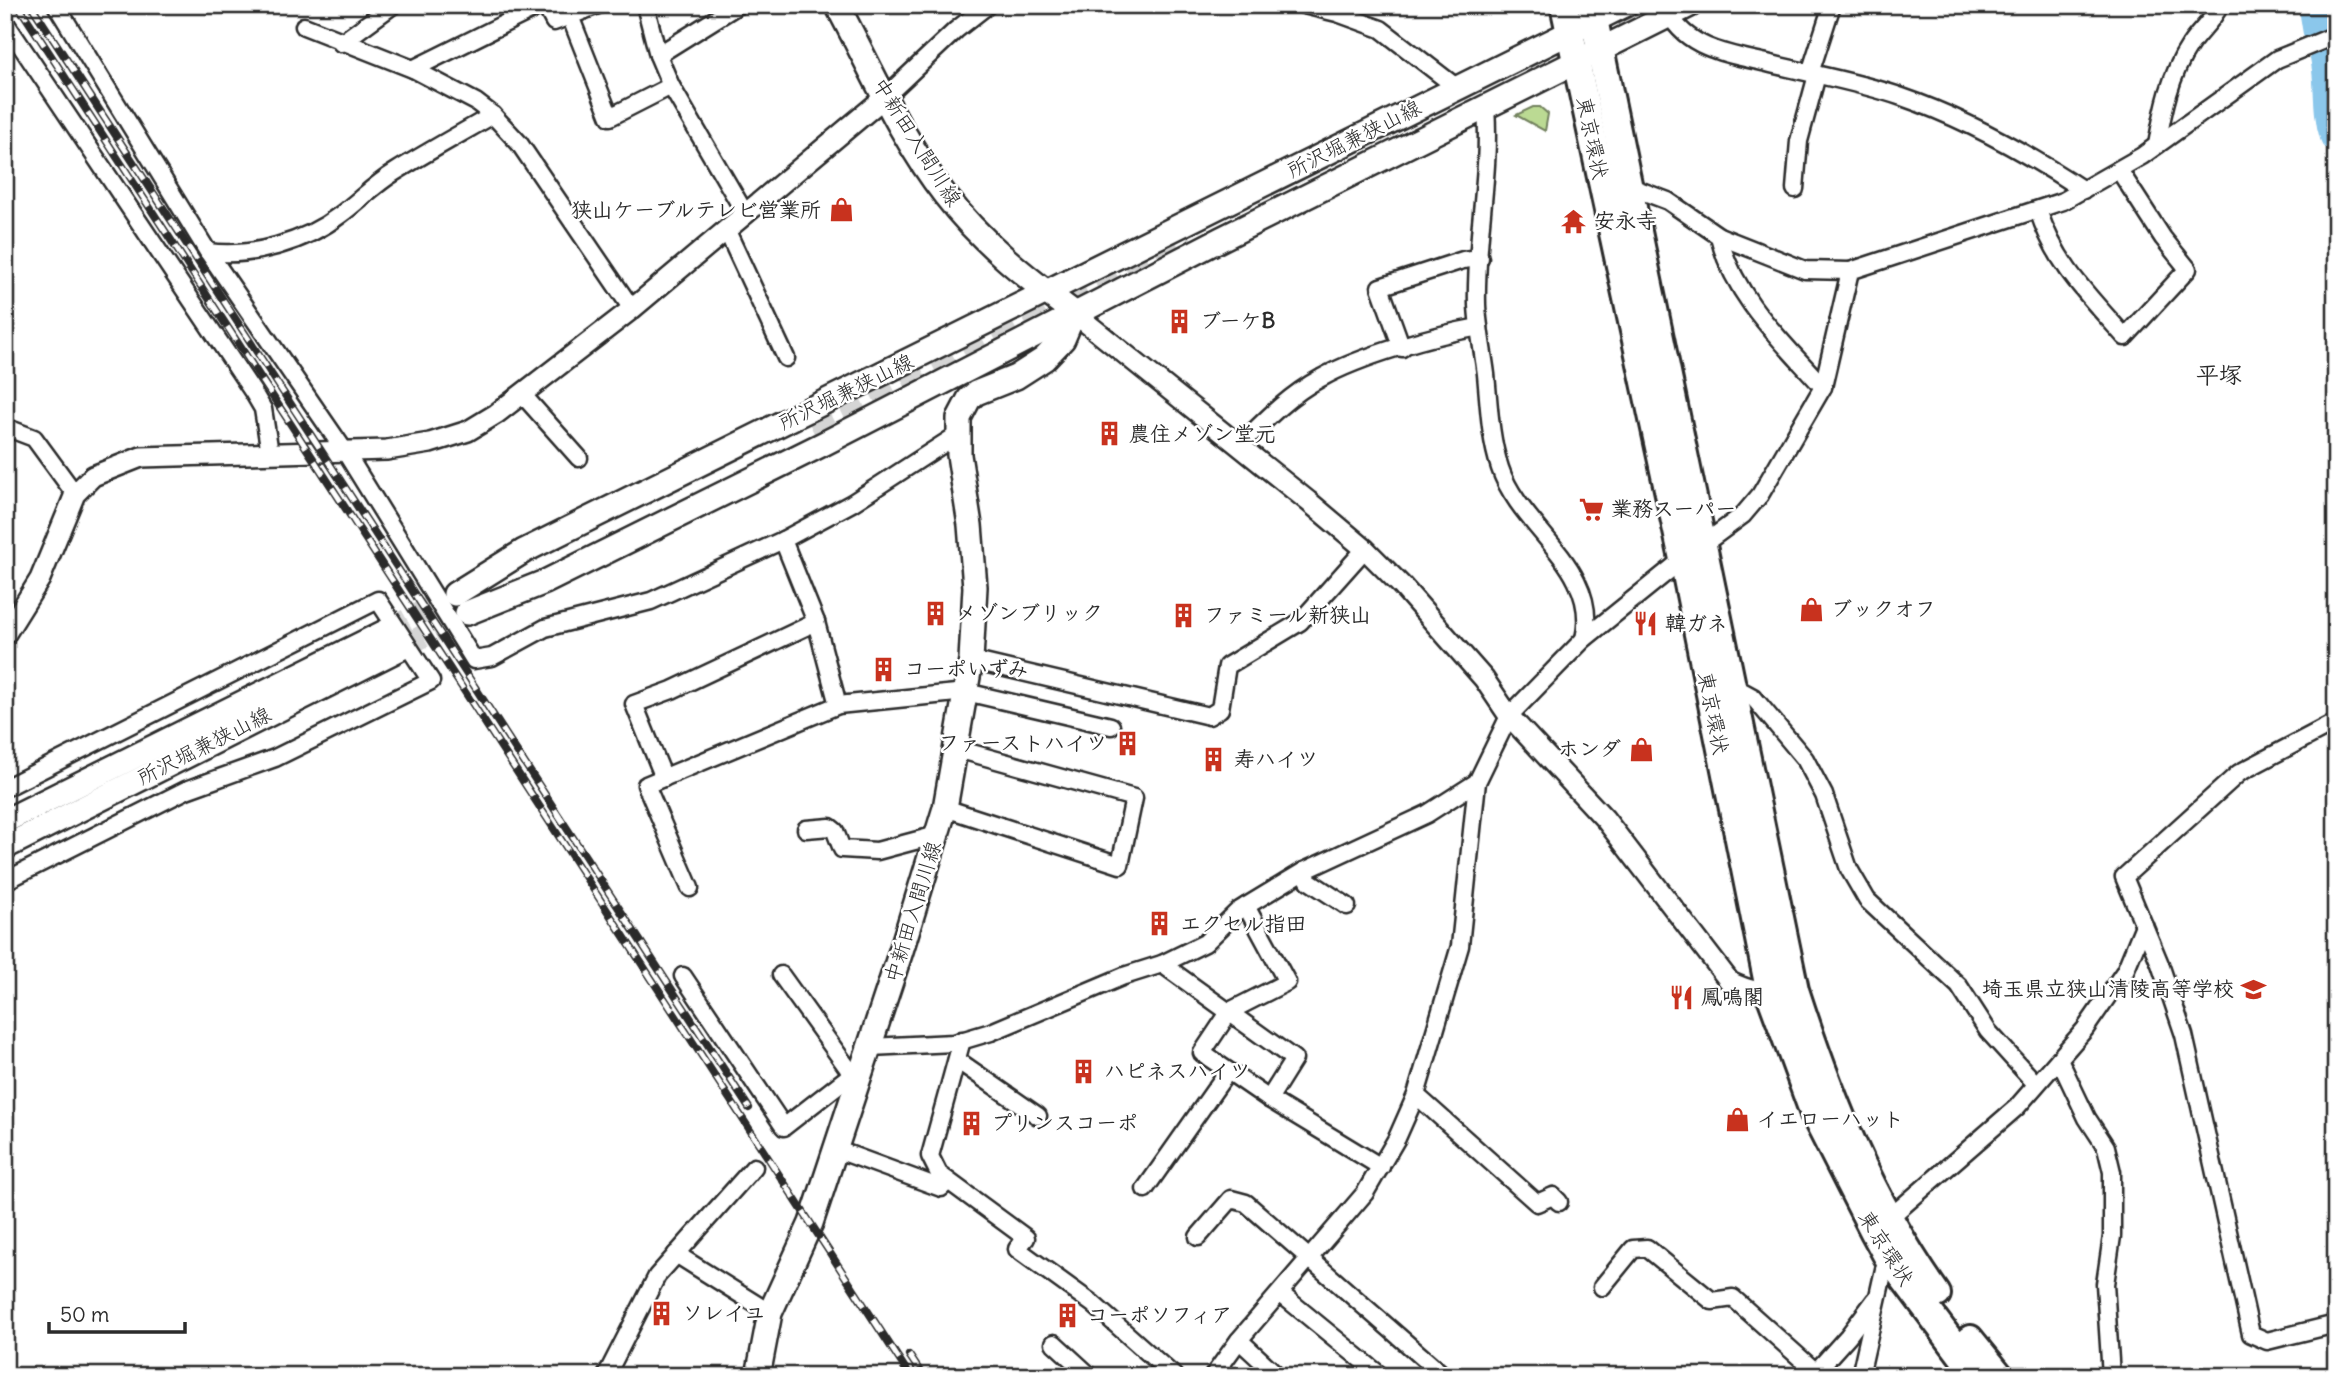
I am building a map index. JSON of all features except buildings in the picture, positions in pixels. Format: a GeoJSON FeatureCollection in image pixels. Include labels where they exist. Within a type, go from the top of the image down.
{"type":"FeatureCollection","features":[{"type":"Feature","properties":{"kind":"highway","name":"東京環状"},"geometry":{"type":"LineString","coordinates":[[1593,13],[1631,187],[1692,553],[1729,684],[1783,992],[1888,1219],[1950,1313],[2000,1376]]}},
{"type":"Feature","properties":{"kind":"highway","name":"東京環状"},"geometry":{"type":"LineString","coordinates":[[1566,18],[1692,553],[1783,992],[1814,1114],[1887,1256],[1976,1376]]}},
{"type":"Feature","properties":{"kind":"main road","name":"中新田入間川線"},"geometry":{"type":"LineString","coordinates":[[758,1376],[770,1313],[811,1223],[855,1077],[870,1047],[945,808],[971,660],[975,587],[957,433],[959,418],[969,399],[1016,377],[1044,359],[1063,339],[1074,313],[1010,264],[944,194],[886,96],[837,5]]}},
{"type":"Feature","properties":{"kind":"main road","name":"所沢堀兼狭山線"},"geometry":{"type":"LineString","coordinates":[[461,604],[524,551],[1048,294],[1455,87],[1566,18],[1625,5]]}},
{"type":"Feature","properties":{"kind":"main road","name":"所沢堀兼狭山線"},"geometry":{"type":"LineString","coordinates":[[461,604],[545,582],[924,392],[1074,313],[1680,10]]}},
{"type":"Feature","properties":{"kind":"main road","name":"中新田入間川線"},"geometry":{"type":"LineString","coordinates":[[924,392],[942,400],[957,433]]}},
{"type":"Feature","properties":{"kind":"main road","name":"所沢堀兼狭山線"},"geometry":{"type":"LineString","coordinates":[[461,604],[539,570],[812,429]]}},
{"type":"Feature","properties":{"kind":"main road","name":"所沢堀兼狭山線"},"geometry":{"type":"LineString","coordinates":[[5,821],[395,639],[5,847]]}},
{"type":"Feature","properties":{"kind":"street"},"geometry":{"type":"LineString","coordinates":[[57,5],[208,252],[346,453],[474,660],[492,657],[545,628],[651,601],[783,540],[852,503],[957,433]]}},
{"type":"Feature","properties":{"kind":"street"},"geometry":{"type":"LineString","coordinates":[[341,43],[393,5]]}},
{"type":"Feature","properties":{"kind":"street"},"geometry":{"type":"LineString","coordinates":[[413,69],[543,5],[554,22],[598,5]]}},
{"type":"Feature","properties":{"kind":"street"},"geometry":{"type":"LineString","coordinates":[[645,5],[658,55],[671,86],[746,215]]}},
{"type":"Feature","properties":{"kind":"street"},"geometry":{"type":"LineString","coordinates":[[658,55],[738,5]]}},
{"type":"Feature","properties":{"kind":"street"},"geometry":{"type":"LineString","coordinates":[[5,635],[40,579],[75,494],[93,475],[141,457],[346,453],[430,443],[468,431],[522,394],[632,309],[886,96],[956,30],[988,5]]}},
{"type":"Feature","properties":{"kind":"street"},"geometry":{"type":"LineString","coordinates":[[1304,5],[1337,13],[1381,29],[1455,87]]}},
{"type":"Feature","properties":{"kind":"street"},"geometry":{"type":"LineString","coordinates":[[1795,189],[1799,141],[1813,74],[1832,5]]}},
{"type":"Feature","properties":{"kind":"street"},"geometry":{"type":"LineString","coordinates":[[2157,145],[2166,96],[2190,44],[2213,22],[2220,5]]}},
{"type":"Feature","properties":{"kind":"street"},"geometry":{"type":"LineString","coordinates":[[1680,10],[1677,29],[1715,51],[1902,97],[2032,156],[2083,190]]}},
{"type":"Feature","properties":{"kind":"street"},"geometry":{"type":"LineString","coordinates":[[569,16],[610,117],[671,86]]}},
{"type":"Feature","properties":{"kind":"street"},"geometry":{"type":"LineString","coordinates":[[5,22],[253,392],[263,409],[270,453]]}},
{"type":"Feature","properties":{"kind":"street"},"geometry":{"type":"LineString","coordinates":[[304,26],[341,43],[413,69],[476,102],[493,115],[519,143],[632,309]]}},
{"type":"Feature","properties":{"kind":"street"},"geometry":{"type":"LineString","coordinates":[[1631,187],[1668,201],[1719,236],[1805,270],[1850,271],[2038,210],[2083,190],[2157,145],[2277,58],[2336,35]]}},
{"type":"Feature","properties":{"kind":"street"},"geometry":{"type":"LineString","coordinates":[[1486,107],[1479,258],[1479,327],[1488,412],[1501,472],[1519,506],[1561,554],[1575,578],[1586,607],[1584,639]]}},
{"type":"Feature","properties":{"kind":"street"},"geometry":{"type":"LineString","coordinates":[[208,252],[254,252],[314,231],[337,218],[393,173],[493,115]]}},
{"type":"Feature","properties":{"kind":"street"},"geometry":{"type":"LineString","coordinates":[[2038,210],[2055,253],[2125,337],[2188,269],[2163,238],[2119,170]]}},
{"type":"Feature","properties":{"kind":"street"},"geometry":{"type":"LineString","coordinates":[[727,231],[786,358]]}},
{"type":"Feature","properties":{"kind":"street"},"geometry":{"type":"LineString","coordinates":[[1719,236],[1725,262],[1749,302],[1823,387]]}},
{"type":"Feature","properties":{"kind":"street"},"geometry":{"type":"LineString","coordinates":[[1402,348],[1380,287],[1463,260],[1479,258]]}},
{"type":"Feature","properties":{"kind":"street"},"geometry":{"type":"LineString","coordinates":[[1213,1376],[1239,1340],[1365,1193],[1381,1167],[1416,1095],[1460,946],[1477,782],[1509,716],[1584,639],[1743,515],[1760,495],[1823,387],[1850,271]]}},
{"type":"Feature","properties":{"kind":"street"},"geometry":{"type":"LineString","coordinates":[[1074,313],[1365,549],[1476,670],[1509,716],[1605,819],[1730,982],[1746,990],[1783,992]]}},
{"type":"Feature","properties":{"kind":"street"},"geometry":{"type":"LineString","coordinates":[[1239,446],[1287,400],[1322,377],[1402,348],[1479,327]]}},
{"type":"Feature","properties":{"kind":"street"},"geometry":{"type":"LineString","coordinates":[[522,394],[579,458]]}},
{"type":"Feature","properties":{"kind":"street"},"geometry":{"type":"LineString","coordinates":[[5,427],[34,438],[75,494]]}},
{"type":"Feature","properties":{"kind":"street"},"geometry":{"type":"LineString","coordinates":[[783,540],[816,622],[838,705]]}},
{"type":"Feature","properties":{"kind":"street"},"geometry":{"type":"LineString","coordinates":[[971,660],[1209,716],[1220,709],[1227,666],[1300,622],[1365,549]]}},
{"type":"Feature","properties":{"kind":"street"},"geometry":{"type":"LineString","coordinates":[[5,788],[379,600],[431,681],[275,758],[186,790],[5,881]]}},
{"type":"Feature","properties":{"kind":"street"},"geometry":{"type":"LineString","coordinates":[[664,778],[634,704],[672,690],[816,622]]}},
{"type":"Feature","properties":{"kind":"street"},"geometry":{"type":"LineString","coordinates":[[1729,684],[1753,697],[1805,759],[1824,795],[1849,869],[1867,900],[1959,986],[1988,1031],[2036,1084]]}},
{"type":"Feature","properties":{"kind":"street"},"geometry":{"type":"LineString","coordinates":[[690,888],[646,785],[838,705],[966,692],[1111,726]]}},
{"type":"Feature","properties":{"kind":"street"},"geometry":{"type":"LineString","coordinates":[[2332,724],[2239,773],[2124,877],[2184,1035],[2251,1334],[2267,1341],[2336,1324]]}},
{"type":"Feature","properties":{"kind":"street"},"geometry":{"type":"LineString","coordinates":[[945,808],[1120,864],[1134,798],[957,750]]}},
{"type":"Feature","properties":{"kind":"street"},"geometry":{"type":"LineString","coordinates":[[870,1047],[918,1047],[962,1040],[1162,964],[1205,943],[1246,906],[1304,871],[1427,814],[1477,782]]}},
{"type":"Feature","properties":{"kind":"street"},"geometry":{"type":"LineString","coordinates":[[806,828],[830,827],[835,831],[842,849],[877,851],[937,835]]}},
{"type":"Feature","properties":{"kind":"street"},"geometry":{"type":"LineString","coordinates":[[1304,871],[1309,881],[1347,906]]}},
{"type":"Feature","properties":{"kind":"street"},"geometry":{"type":"LineString","coordinates":[[1246,906],[1287,982],[1227,1013],[1202,1053],[1381,1167]]}},
{"type":"Feature","properties":{"kind":"street"},"geometry":{"type":"LineString","coordinates":[[1888,1219],[2017,1107],[2059,1059],[2085,1029],[2125,971],[2144,925]]}},
{"type":"Feature","properties":{"kind":"street"},"geometry":{"type":"LineString","coordinates":[[1162,964],[1294,1059],[1269,1098]]}},
{"type":"Feature","properties":{"kind":"street"},"geometry":{"type":"LineString","coordinates":[[683,976],[784,1127],[855,1077],[781,975]]}},
{"type":"Feature","properties":{"kind":"street"},"geometry":{"type":"LineString","coordinates":[[962,1040],[930,1156],[939,1174],[1026,1238],[1017,1249],[1093,1304],[1174,1376]]}},
{"type":"Feature","properties":{"kind":"street"},"geometry":{"type":"LineString","coordinates":[[2059,1059],[2087,1118],[2106,1147],[2112,1172],[2114,1209],[2105,1284],[2111,1376]]}},
{"type":"Feature","properties":{"kind":"street"},"geometry":{"type":"LineString","coordinates":[[957,1060],[1038,1116]]}},
{"type":"Feature","properties":{"kind":"street"},"geometry":{"type":"LineString","coordinates":[[1145,1189],[1228,1071]]}},
{"type":"Feature","properties":{"kind":"street"},"geometry":{"type":"LineString","coordinates":[[1416,1095],[1537,1203],[1553,1196],[1559,1202]]}},
{"type":"Feature","properties":{"kind":"street"},"geometry":{"type":"LineString","coordinates":[[835,1149],[941,1188],[948,1181]]}},
{"type":"Feature","properties":{"kind":"street"},"geometry":{"type":"LineString","coordinates":[[606,1376],[657,1276],[754,1167]]}},
{"type":"Feature","properties":{"kind":"street"},"geometry":{"type":"LineString","coordinates":[[1198,1237],[1231,1199],[1246,1203],[1444,1376]]}},
{"type":"Feature","properties":{"kind":"street"},"geometry":{"type":"LineString","coordinates":[[1602,1287],[1633,1249],[1647,1248],[1712,1301],[1733,1298],[1814,1374],[1848,1336],[1878,1295]]}},
{"type":"Feature","properties":{"kind":"street"},"geometry":{"type":"LineString","coordinates":[[676,1254],[770,1313]]}},
{"type":"Feature","properties":{"kind":"street"},"geometry":{"type":"LineString","coordinates":[[1860,1376],[1887,1256]]}},
{"type":"Feature","properties":{"kind":"street"},"geometry":{"type":"LineString","coordinates":[[1281,1294],[1381,1376]]}},
{"type":"Feature","properties":{"kind":"street"},"geometry":{"type":"LineString","coordinates":[[1239,1340],[1278,1376]]}},
{"type":"Feature","properties":{"kind":"street"},"geometry":{"type":"LineString","coordinates":[[1054,1343],[1090,1376]]}},
{"type":"Feature","properties":{"kind":"green space"},"geometry":{"type":"Polygon","coordinates":[[[1533,107],[1540,107],[1548,114],[1545,131],[1516,115],[1533,107]]]}},
{"type":"Feature","properties":{"kind":"waterway"},"geometry":{"type":"LineString","coordinates":[[2315,5],[2319,30]]}},
{"type":"Feature","properties":{"kind":"waterway"},"geometry":{"type":"LineString","coordinates":[[2325,50],[2336,135]]}},
{"type":"Feature","properties":{"kind":"tunnel"},"geometry":{"type":"LineString","coordinates":[[1528,73],[1663,5]]}},
{"type":"Feature","properties":{"kind":"tunnel"},"geometry":{"type":"LineString","coordinates":[[1064,297],[1189,234]]}},
{"type":"Feature","properties":{"kind":"tunnel"},"geometry":{"type":"LineString","coordinates":[[814,433],[1082,298]]}},
{"type":"Feature","properties":{"kind":"tunnel"},"geometry":{"type":"LineString","coordinates":[[387,631],[455,594]]}},
{"type":"Feature","properties":{"kind":"tunnel"},"geometry":{"type":"LineString","coordinates":[[403,647],[467,613]]}},
{"type":"Feature","properties":{"kind":"railway"},"geometry":{"type":"LineString","coordinates":[[18,5],[910,1376]]}},
{"type":"Feature","properties":{"kind":"railway"},"geometry":{"type":"LineString","coordinates":[[31,5],[749,1108]]}},
{"type":"Feature","properties":{"kind":"railway"},"geometry":{"type":"LineString","coordinates":[[909,1355],[923,1376]]}},
{"type":"Feature","properties":{"kind":"place","name":"狭山ケーブルテレビ営業所"},"geometry":{"type":"Point","coordinates":[841,210]}},
{"type":"Feature","properties":{"kind":"place","name":"安永寺"},"geometry":{"type":"Point","coordinates":[1574,221]}},
{"type":"Feature","properties":{"kind":"place","name":"ブーケB"},"geometry":{"type":"Point","coordinates":[1180,321]}},
{"type":"Feature","properties":{"kind":"place","name":"農住メゾン堂元"},"geometry":{"type":"Point","coordinates":[1109,434]}},
{"type":"Feature","properties":{"kind":"place","name":"業務スーパー"},"geometry":{"type":"Point","coordinates":[1591,509]}},
{"type":"Feature","properties":{"kind":"place","name":"ブックオフ"},"geometry":{"type":"Point","coordinates":[1811,609]}},
{"type":"Feature","properties":{"kind":"place","name":"メゾンブリック"},"geometry":{"type":"Point","coordinates":[936,613]}},
{"type":"Feature","properties":{"kind":"place","name":"ファミール新狭山"},"geometry":{"type":"Point","coordinates":[1184,615]}},
{"type":"Feature","properties":{"kind":"place","name":"韓ガネ"},"geometry":{"type":"Point","coordinates":[1645,623]}},
{"type":"Feature","properties":{"kind":"place","name":"コーポいずみ"},"geometry":{"type":"Point","coordinates":[884,669]}},
{"type":"Feature","properties":{"kind":"place","name":"ファーストハイツ"},"geometry":{"type":"Point","coordinates":[1127,743]}},
{"type":"Feature","properties":{"kind":"place","name":"ホンダ"},"geometry":{"type":"Point","coordinates":[1641,749]}},
{"type":"Feature","properties":{"kind":"place","name":"寿ハイツ"},"geometry":{"type":"Point","coordinates":[1214,759]}},
{"type":"Feature","properties":{"kind":"place","name":"エクセル指田"},"geometry":{"type":"Point","coordinates":[1160,924]}},
{"type":"Feature","properties":{"kind":"place","name":"埼玉県立狭山清陵高等学校"},"geometry":{"type":"Point","coordinates":[2254,989]}},
{"type":"Feature","properties":{"kind":"place","name":"鳳鳴閣"},"geometry":{"type":"Point","coordinates":[1681,997]}},
{"type":"Feature","properties":{"kind":"place","name":"ハピネスハイツ"},"geometry":{"type":"Point","coordinates":[1084,1071]}},
{"type":"Feature","properties":{"kind":"place","name":"イエローハット"},"geometry":{"type":"Point","coordinates":[1737,1119]}},
{"type":"Feature","properties":{"kind":"place","name":"プリンスコーポ"},"geometry":{"type":"Point","coordinates":[971,1123]}},
{"type":"Feature","properties":{"kind":"place","name":"ソレイユ"},"geometry":{"type":"Point","coordinates":[662,1313]}},
{"type":"Feature","properties":{"kind":"place","name":"コーポソフィア"},"geometry":{"type":"Point","coordinates":[1067,1315]}},
{"type":"Feature","properties":{"kind":"district","name":"平塚"},"geometry":{"type":"Point","coordinates":[2219,375]}}]}
